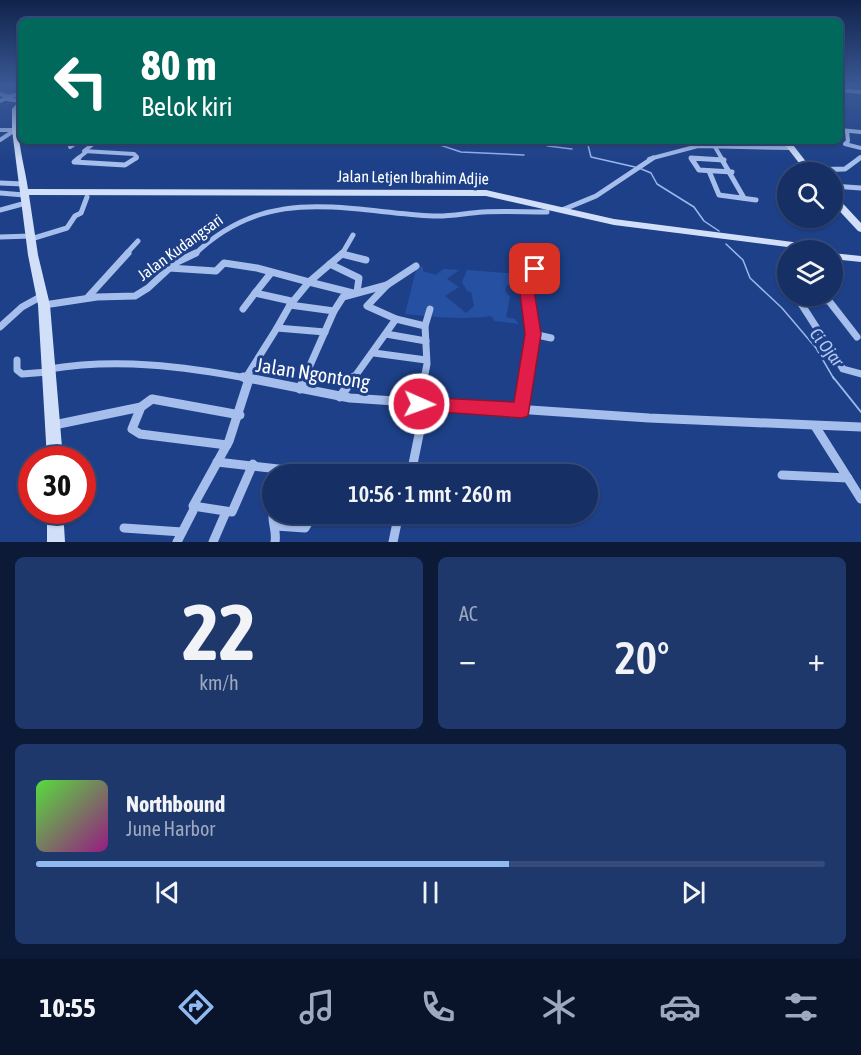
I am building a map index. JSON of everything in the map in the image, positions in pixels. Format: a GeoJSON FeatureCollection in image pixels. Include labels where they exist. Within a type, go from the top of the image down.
{"type":"FeatureCollection","features":[{"type":"Feature","properties":{"kind":"street"},"geometry":{"type":"LineString","coordinates":[[18,111],[15,130],[18,137]]}},
{"type":"Feature","properties":{"kind":"street"},"geometry":{"type":"LineString","coordinates":[[0,130],[15,130]]}},
{"type":"Feature","properties":{"kind":"street"},"geometry":{"type":"LineString","coordinates":[[0,140],[15,130]]}},
{"type":"Feature","properties":{"kind":"street"},"geometry":{"type":"LineString","coordinates":[[843,130],[861,132]]}},
{"type":"Feature","properties":{"kind":"street"},"geometry":{"type":"LineString","coordinates":[[848,131],[848,141],[844,144],[861,148]]}},
{"type":"Feature","properties":{"kind":"street"},"geometry":{"type":"LineString","coordinates":[[20,144],[25,197],[43,301],[55,446]]}},
{"type":"Feature","properties":{"kind":"street"},"geometry":{"type":"LineString","coordinates":[[70,147],[74,144]]}},
{"type":"Feature","properties":{"kind":"street"},"geometry":{"type":"LineString","coordinates":[[86,152],[134,154],[137,157],[132,164],[125,165],[74,162],[94,144]]}},
{"type":"Feature","properties":{"kind":"street"},"geometry":{"type":"LineString","coordinates":[[714,145],[732,172],[744,198]]}},
{"type":"Feature","properties":{"kind":"street"},"geometry":{"type":"LineString","coordinates":[[557,211],[576,205],[614,184],[647,160],[687,146],[788,145],[802,162]]}},
{"type":"Feature","properties":{"kind":"street"},"geometry":{"type":"LineString","coordinates":[[843,169],[861,157]]}},
{"type":"Feature","properties":{"kind":"street"},"geometry":{"type":"LineString","coordinates":[[724,160],[691,158],[699,170],[732,172]]}},
{"type":"Feature","properties":{"kind":"street"},"geometry":{"type":"LineString","coordinates":[[709,171],[719,195],[756,200]]}},
{"type":"Feature","properties":{"kind":"street"},"geometry":{"type":"LineString","coordinates":[[0,183],[25,197]]}},
{"type":"Feature","properties":{"kind":"street"},"geometry":{"type":"LineString","coordinates":[[843,187],[861,188]]}},
{"type":"Feature","properties":{"kind":"street"},"geometry":{"type":"LineString","coordinates":[[0,193],[25,197]]}},
{"type":"Feature","properties":{"kind":"street","name":"Jalan Letjen Ibrahim Adjie"},"geometry":{"type":"LineString","coordinates":[[25,197],[34,202],[48,196],[409,193],[484,196],[547,212],[777,247]]}},
{"type":"Feature","properties":{"kind":"street","name":"Jalan Letjen Ibrahim Adjie"},"geometry":{"type":"LineString","coordinates":[[25,197],[120,194],[496,194],[557,211],[664,231],[777,244]]}},
{"type":"Feature","properties":{"kind":"street"},"geometry":{"type":"LineString","coordinates":[[0,210],[25,197]]}},
{"type":"Feature","properties":{"kind":"street"},"geometry":{"type":"LineString","coordinates":[[0,237],[31,237],[68,228],[75,216],[81,213],[87,197]]}},
{"type":"Feature","properties":{"kind":"street","name":"Jalan Kudangsari"},"geometry":{"type":"LineString","coordinates":[[43,301],[133,296],[147,289],[169,267],[193,256],[224,229],[274,210],[325,205],[435,216],[485,212],[547,212]]}},
{"type":"Feature","properties":{"kind":"street"},"geometry":{"type":"LineString","coordinates":[[843,209],[861,229]]}},
{"type":"Feature","properties":{"kind":"street"},"geometry":{"type":"LineString","coordinates":[[253,464],[234,509],[226,512],[193,506],[240,415],[247,379],[290,303],[309,282],[342,254],[353,235]]}},
{"type":"Feature","properties":{"kind":"street"},"geometry":{"type":"LineString","coordinates":[[87,298],[138,241]]}},
{"type":"Feature","properties":{"kind":"street","name":"Jalan Letjen Ibrahim Adjie"},"geometry":{"type":"LineString","coordinates":[[843,252],[861,254]]}},
{"type":"Feature","properties":{"kind":"street"},"geometry":{"type":"LineString","coordinates":[[342,254],[366,260]]}},
{"type":"Feature","properties":{"kind":"street"},"geometry":{"type":"LineString","coordinates":[[522,410],[533,334],[525,290],[527,281],[535,269],[532,257]]}},
{"type":"Feature","properties":{"kind":"street"},"geometry":{"type":"LineString","coordinates":[[843,258],[861,260]]}},
{"type":"Feature","properties":{"kind":"street"},"geometry":{"type":"LineString","coordinates":[[169,267],[216,271],[224,263],[355,293]]}},
{"type":"Feature","properties":{"kind":"street"},"geometry":{"type":"LineString","coordinates":[[330,264],[359,278],[355,293]]}},
{"type":"Feature","properties":{"kind":"street"},"geometry":{"type":"LineString","coordinates":[[416,266],[387,285],[366,304],[396,319],[425,326]]}},
{"type":"Feature","properties":{"kind":"street"},"geometry":{"type":"LineString","coordinates":[[243,309],[271,273]]}},
{"type":"Feature","properties":{"kind":"street"},"geometry":{"type":"LineString","coordinates":[[300,389],[338,301],[355,293],[387,285]]}},
{"type":"Feature","properties":{"kind":"street"},"geometry":{"type":"LineString","coordinates":[[255,293],[290,303],[334,311]]}},
{"type":"Feature","properties":{"kind":"street"},"geometry":{"type":"LineString","coordinates":[[857,337],[830,301],[807,299],[800,302],[843,369],[861,374]]}},
{"type":"Feature","properties":{"kind":"street"},"geometry":{"type":"LineString","coordinates":[[1,325],[22,307],[43,301]]}},
{"type":"Feature","properties":{"kind":"street"},"geometry":{"type":"LineString","coordinates":[[413,464],[426,360],[425,326],[430,309]]}},
{"type":"Feature","properties":{"kind":"street"},"geometry":{"type":"LineString","coordinates":[[340,397],[349,382],[358,375],[374,353],[396,319]]}},
{"type":"Feature","properties":{"kind":"street"},"geometry":{"type":"LineString","coordinates":[[277,328],[325,332]]}},
{"type":"Feature","properties":{"kind":"street"},"geometry":{"type":"LineString","coordinates":[[386,334],[426,341]]}},
{"type":"Feature","properties":{"kind":"street"},"geometry":{"type":"LineString","coordinates":[[533,334],[551,338]]}},
{"type":"Feature","properties":{"kind":"street"},"geometry":{"type":"LineString","coordinates":[[374,353],[426,360]]}},
{"type":"Feature","properties":{"kind":"street","name":"Jalan Ngontong"},"geometry":{"type":"LineString","coordinates":[[17,360],[17,370],[22,374],[87,363],[140,363],[204,370],[340,397],[522,410],[858,427]]}},
{"type":"Feature","properties":{"kind":"street"},"geometry":{"type":"LineString","coordinates":[[54,425],[141,407],[152,399],[240,415]]}},
{"type":"Feature","properties":{"kind":"street"},"geometry":{"type":"LineString","coordinates":[[141,407],[132,429],[134,432],[226,446]]}},
{"type":"Feature","properties":{"kind":"street"},"geometry":{"type":"LineString","coordinates":[[815,426],[861,499]]}},
{"type":"Feature","properties":{"kind":"street"},"geometry":{"type":"LineString","coordinates":[[217,462],[262,466]]}},
{"type":"Feature","properties":{"kind":"street"},"geometry":{"type":"LineString","coordinates":[[782,476],[848,478]]}},
{"type":"Feature","properties":{"kind":"street"},"geometry":{"type":"LineString","coordinates":[[177,542],[193,511]]}},
{"type":"Feature","properties":{"kind":"street"},"geometry":{"type":"LineString","coordinates":[[213,542],[226,512]]}},
{"type":"Feature","properties":{"kind":"street"},"geometry":{"type":"LineString","coordinates":[[55,524],[56,542]]}},
{"type":"Feature","properties":{"kind":"street"},"geometry":{"type":"LineString","coordinates":[[275,542],[276,526],[305,528],[307,524]]}},
{"type":"Feature","properties":{"kind":"street"},"geometry":{"type":"LineString","coordinates":[[393,542],[397,524]]}},
{"type":"Feature","properties":{"kind":"street"},"geometry":{"type":"LineString","coordinates":[[124,528],[182,532]]}},
{"type":"Feature","properties":{"kind":"shaded area"},"geometry":{"type":"Polygon","coordinates":[[[417,266],[423,267],[423,271],[436,275],[443,269],[459,270],[447,279],[459,287],[445,296],[466,313],[474,306],[471,292],[467,291],[462,282],[467,270],[531,275],[507,285],[505,291],[510,297],[506,317],[515,319],[519,324],[495,321],[491,316],[459,318],[405,314],[417,266]]]}},
{"type":"Feature","properties":{"kind":"waterway"},"geometry":{"type":"LineString","coordinates":[[437,144],[461,152],[524,155]]}},
{"type":"Feature","properties":{"kind":"waterway"},"geometry":{"type":"LineString","coordinates":[[544,144],[572,149]]}},
{"type":"Feature","properties":{"kind":"waterway","name":"Ci Ojar"},"geometry":{"type":"LineString","coordinates":[[588,144],[591,157],[635,167]]}},
{"type":"Feature","properties":{"kind":"waterway","name":"Ci Ojar"},"geometry":{"type":"LineString","coordinates":[[639,168],[651,173],[657,184],[694,207],[704,221],[719,231]]}},
{"type":"Feature","properties":{"kind":"waterway","name":"Ci Ojar"},"geometry":{"type":"LineString","coordinates":[[726,244],[743,260],[750,278],[782,308],[816,348],[834,379]]}},
{"type":"Feature","properties":{"kind":"waterway","name":"Ci Ojar"},"geometry":{"type":"LineString","coordinates":[[833,377],[861,412]]}},
{"type":"Feature","properties":{"kind":"route"},"geometry":{"type":"LineString","coordinates":[[419,404],[522,410],[533,334],[525,290],[527,281],[535,269]]}}]}
